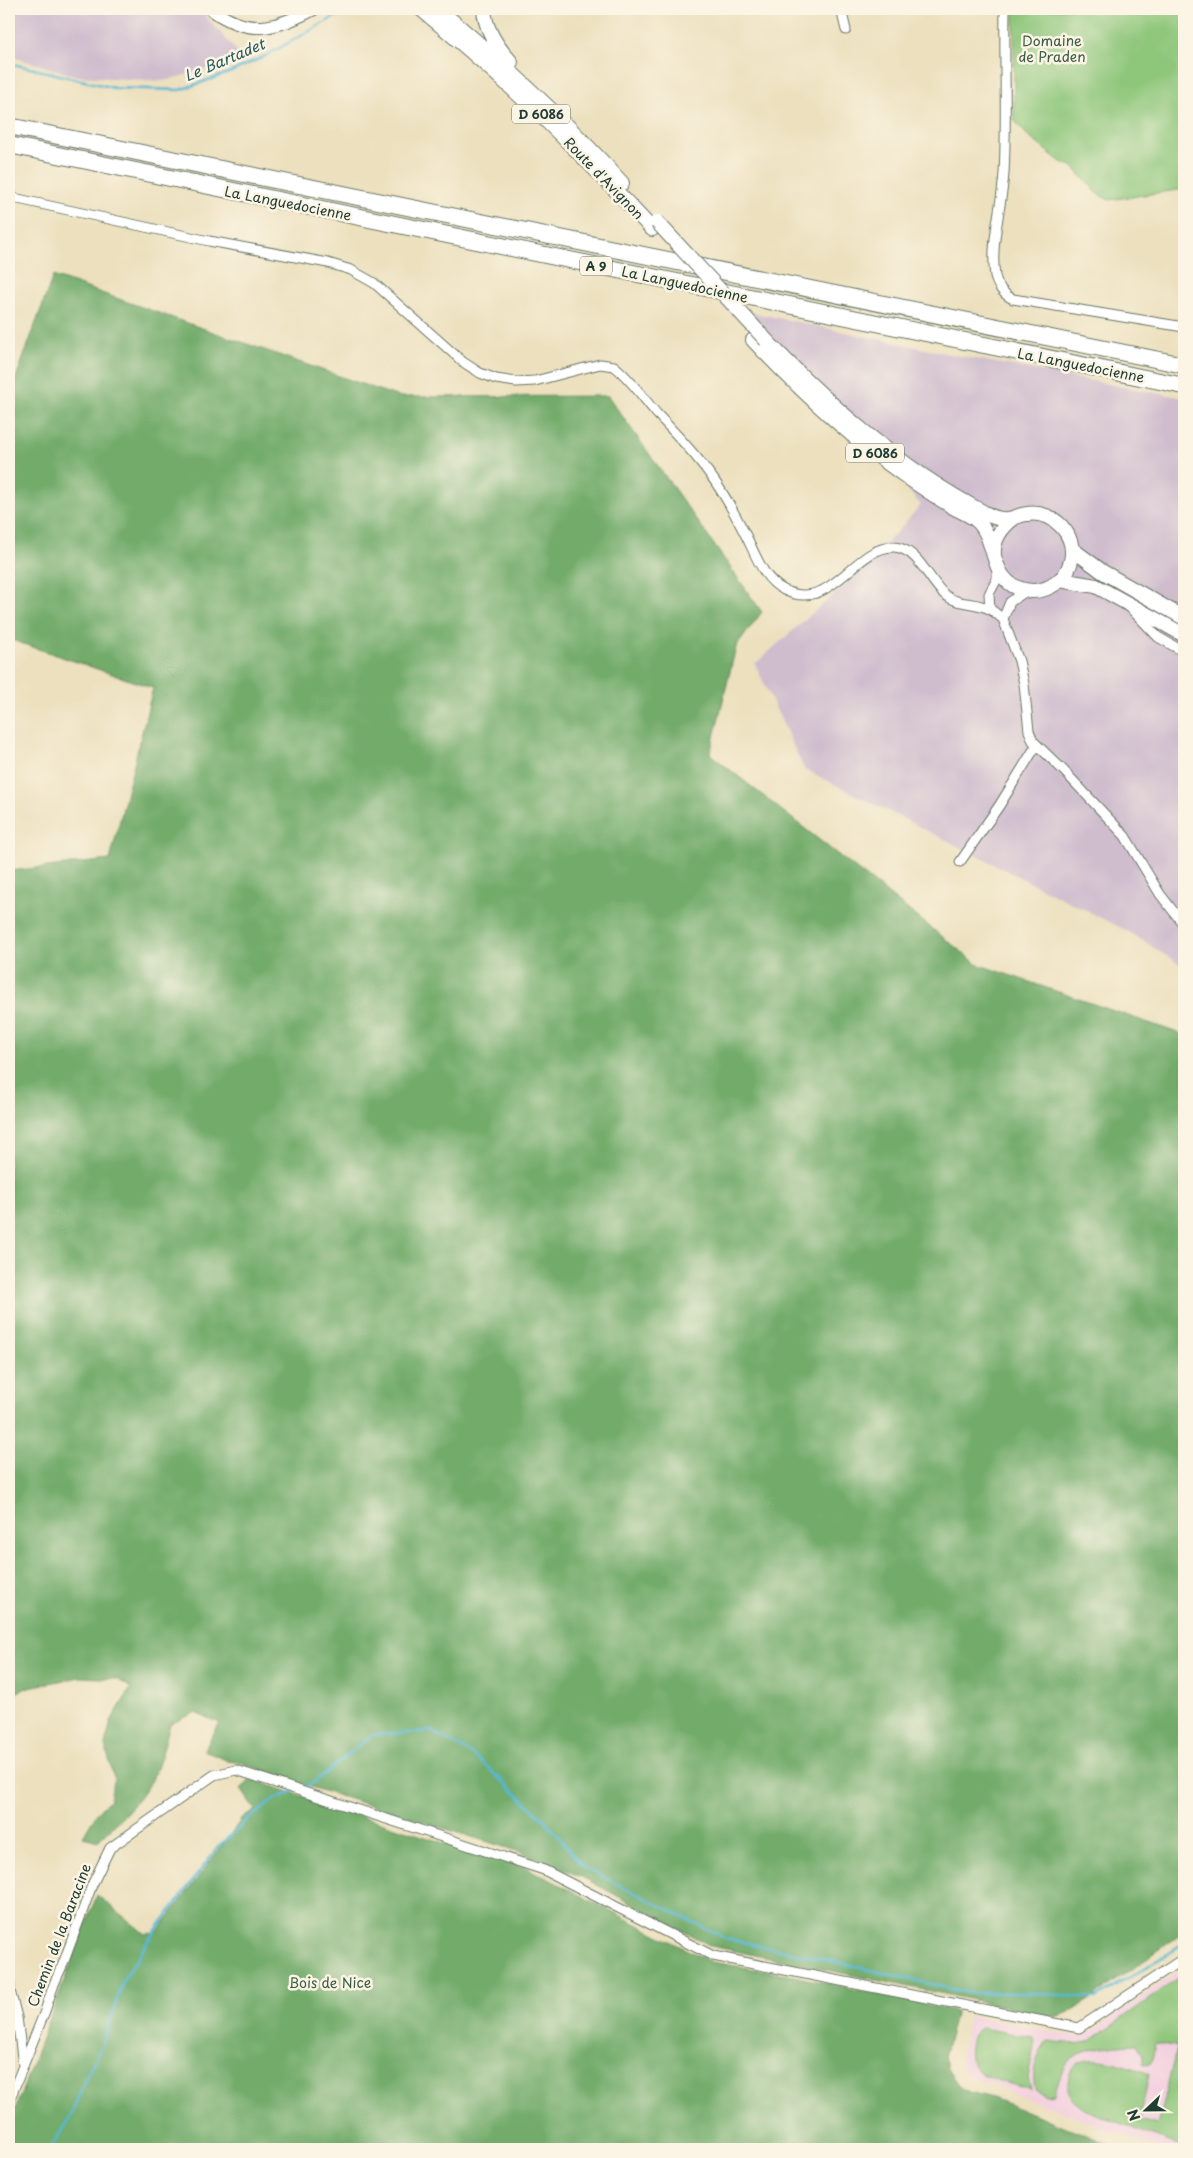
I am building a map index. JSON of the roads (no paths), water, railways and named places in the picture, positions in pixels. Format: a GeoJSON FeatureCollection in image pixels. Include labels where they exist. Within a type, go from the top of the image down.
{"type":"FeatureCollection","features":[{"type":"Feature","properties":{"kind":"highway","name":"La Languedocienne"},"geometry":{"type":"LineString","coordinates":[[9,126],[1184,365]]}},
{"type":"Feature","properties":{"kind":"highway","name":"La Languedocienne"},"geometry":{"type":"LineString","coordinates":[[9,145],[1184,386]]}},
{"type":"Feature","properties":{"kind":"main road"},"geometry":{"type":"LineString","coordinates":[[216,11],[250,28],[268,28],[293,20],[314,9]]}},
{"type":"Feature","properties":{"kind":"main road","name":"Route d'Avignon"},"geometry":{"type":"LineString","coordinates":[[421,9],[517,91],[655,225]]}},
{"type":"Feature","properties":{"kind":"main road","name":"Route d'Avignon"},"geometry":{"type":"LineString","coordinates":[[438,9],[508,69],[565,122],[655,225]]}},
{"type":"Feature","properties":{"kind":"main road"},"geometry":{"type":"LineString","coordinates":[[484,9],[486,23],[494,40],[565,122]]}},
{"type":"Feature","properties":{"kind":"main road","name":"D 6086"},"geometry":{"type":"LineString","coordinates":[[655,225],[760,340],[796,384],[847,430],[903,474],[976,520],[986,534],[996,564]]}},
{"type":"Feature","properties":{"kind":"main road","name":"D 6086"},"geometry":{"type":"LineString","coordinates":[[760,340],[841,413],[903,462],[948,492],[989,515],[1003,519],[1014,518]]}},
{"type":"Feature","properties":{"kind":"main road"},"geometry":{"type":"LineString","coordinates":[[1026,514],[1039,514],[1052,518],[1062,526],[1069,536],[1072,549],[1067,571],[1060,580],[1044,590],[1026,591],[1009,583],[996,564],[995,542],[999,532],[1014,518],[1026,514]]}},
{"type":"Feature","properties":{"kind":"main road"},"geometry":{"type":"LineString","coordinates":[[1072,549],[1103,572],[1184,618]]}},
{"type":"Feature","properties":{"kind":"main road"},"geometry":{"type":"LineString","coordinates":[[1060,580],[1096,586],[1184,635]]}},
{"type":"Feature","properties":{"kind":"street"},"geometry":{"type":"LineString","coordinates":[[841,9],[846,30]]}},
{"type":"Feature","properties":{"kind":"street"},"geometry":{"type":"LineString","coordinates":[[1005,9],[1006,146],[1001,205],[996,228],[995,259],[996,278],[1000,287],[1013,299],[1184,327]]}},
{"type":"Feature","properties":{"kind":"street"},"geometry":{"type":"LineString","coordinates":[[9,197],[209,241],[328,262],[351,270],[374,283],[463,362],[480,373],[496,379],[530,381],[547,379],[600,364],[614,366],[698,458],[728,502],[764,572],[776,586],[791,593],[820,592],[833,584],[867,556],[879,550],[895,547],[912,555],[942,592],[953,600],[990,609],[1003,619],[1019,661],[1030,731],[1036,746],[1064,771],[1125,836],[1160,894],[1184,925]]}},
{"type":"Feature","properties":{"kind":"street"},"geometry":{"type":"LineString","coordinates":[[990,609],[989,594],[997,579],[996,564]]}},
{"type":"Feature","properties":{"kind":"street"},"geometry":{"type":"LineString","coordinates":[[1003,619],[1010,602],[1026,591]]}},
{"type":"Feature","properties":{"kind":"street"},"geometry":{"type":"LineString","coordinates":[[1118,598],[1158,637],[1184,652]]}},
{"type":"Feature","properties":{"kind":"street"},"geometry":{"type":"LineString","coordinates":[[960,862],[999,806],[1036,746]]}},
{"type":"Feature","properties":{"kind":"street","name":"Chemin de la Baracine"},"geometry":{"type":"LineString","coordinates":[[9,2101],[92,1885],[110,1848],[214,1775],[236,1770],[544,1870],[713,1956],[1079,2028],[1184,1958]]}},
{"type":"Feature","properties":{"kind":"street"},"geometry":{"type":"LineString","coordinates":[[9,1962],[10,1991],[16,2017],[22,2065]]}},
{"type":"Feature","properties":{"kind":"waterway","name":"Le Bartadet"},"geometry":{"type":"LineString","coordinates":[[9,63],[114,88],[180,90],[231,72],[265,56],[349,9]]}},
{"type":"Feature","properties":{"kind":"waterway"},"geometry":{"type":"LineString","coordinates":[[301,1788],[313,1783],[372,1735],[432,1731],[476,1757],[545,1820],[583,1867],[727,1939],[969,1993],[1034,1993],[1096,1998],[1184,1944]]}},
{"type":"Feature","properties":{"kind":"waterway"},"geometry":{"type":"LineString","coordinates":[[50,2149],[72,2114],[83,2084],[102,2045],[124,1979],[150,1938],[218,1847],[246,1821],[275,1799],[294,1791]]}},
{"type":"Feature","properties":{"kind":"park label","name":"Domaine de Praden"},"geometry":{"type":"Point","coordinates":[1052,48]}},
{"type":"Feature","properties":{"kind":"park label","name":"Bois de Nice"},"geometry":{"type":"Point","coordinates":[330,1982]}}]}
